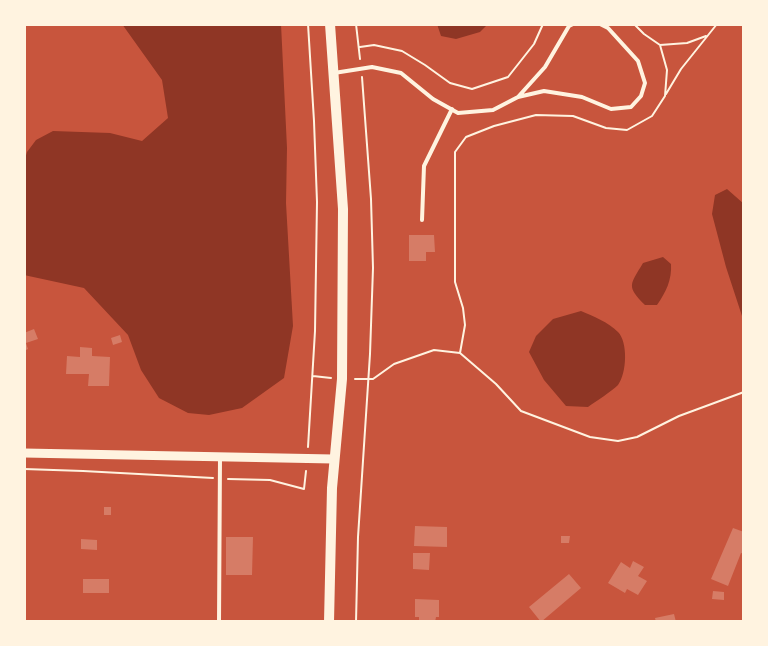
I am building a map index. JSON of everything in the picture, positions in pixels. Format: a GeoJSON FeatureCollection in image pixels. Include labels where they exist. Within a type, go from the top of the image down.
{"type":"FeatureCollection","features":[{"type":"Feature","properties":{"kind":"main road"},"geometry":{"type":"LineString","coordinates":[[329,622],[333,459],[342,379],[343,209],[330,24]]}},
{"type":"Feature","properties":{"kind":"street"},"geometry":{"type":"LineString","coordinates":[[24,453],[333,459]]}},
{"type":"Feature","properties":{"kind":"lane"},"geometry":{"type":"LineString","coordinates":[[518,97],[545,67],[569,26],[573,24]]}},
{"type":"Feature","properties":{"kind":"lane"},"geometry":{"type":"LineString","coordinates":[[333,73],[372,68],[401,74],[433,99],[458,113],[493,110],[518,97],[544,92],[582,97],[611,109],[631,107],[641,96],[645,83],[638,61],[608,28],[600,24]]}},
{"type":"Feature","properties":{"kind":"lane"},"geometry":{"type":"LineString","coordinates":[[422,220],[424,166],[452,109]]}},
{"type":"Feature","properties":{"kind":"lane"},"geometry":{"type":"LineString","coordinates":[[219,622],[220,457]]}},
{"type":"Feature","properties":{"kind":"path"},"geometry":{"type":"LineString","coordinates":[[24,469],[270,480],[304,489],[308,459],[315,332],[317,202],[308,24]]}},
{"type":"Feature","properties":{"kind":"path"},"geometry":{"type":"LineString","coordinates":[[356,24],[371,199],[373,268],[356,622]]}},
{"type":"Feature","properties":{"kind":"path"},"geometry":{"type":"LineString","coordinates":[[358,47],[374,45],[402,51],[425,64],[450,83],[472,89],[508,77],[534,44],[543,24]]}},
{"type":"Feature","properties":{"kind":"path"},"geometry":{"type":"LineString","coordinates":[[634,24],[660,45],[687,43],[709,35]]}},
{"type":"Feature","properties":{"kind":"path"},"geometry":{"type":"LineString","coordinates":[[460,353],[465,325],[463,308],[455,282],[455,152],[466,137],[494,126],[536,115],[573,116],[606,128],[627,130],[652,116],[681,69],[717,24]]}},
{"type":"Feature","properties":{"kind":"path"},"geometry":{"type":"LineString","coordinates":[[660,45],[667,70],[665,96]]}},
{"type":"Feature","properties":{"kind":"path"},"geometry":{"type":"LineString","coordinates":[[368,380],[394,364],[434,350],[460,353],[496,384],[520,411],[590,437],[618,441],[637,437],[679,416],[744,392]]}},
{"type":"Feature","properties":{"kind":"shaded area"},"geometry":{"type":"Polygon","coordinates":[[[122,24],[281,24],[287,148],[286,203],[293,326],[284,378],[242,408],[209,415],[188,413],[159,398],[141,370],[128,335],[84,288],[24,275],[24,162],[27,152],[36,140],[53,131],[110,133],[142,141],[168,118],[162,80],[122,24]]]}},
{"type":"Feature","properties":{"kind":"shaded area"},"geometry":{"type":"Polygon","coordinates":[[[437,24],[488,24],[480,32],[456,39],[441,36],[437,24]]]}},
{"type":"Feature","properties":{"kind":"shaded area"},"geometry":{"type":"Polygon","coordinates":[[[727,189],[744,204],[744,318],[726,267],[712,214],[715,195],[727,189]]]}},
{"type":"Feature","properties":{"kind":"shaded area"},"geometry":{"type":"Polygon","coordinates":[[[663,257],[671,264],[668,286],[657,305],[645,305],[635,294],[633,281],[643,263],[663,257]]]}},
{"type":"Feature","properties":{"kind":"shaded area"},"geometry":{"type":"Polygon","coordinates":[[[581,311],[614,328],[621,337],[625,350],[623,373],[618,385],[588,407],[566,406],[544,380],[529,352],[536,336],[553,319],[581,311]]]}},
{"type":"Feature","properties":{"kind":"building"},"geometry":{"type":"Polygon","coordinates":[[[409,235],[434,235],[435,252],[426,252],[426,261],[409,261],[409,235]]]}},
{"type":"Feature","properties":{"kind":"building"},"geometry":{"type":"Polygon","coordinates":[[[34,329],[38,339],[26,343],[28,349],[24,351],[24,333],[34,329]]]}},
{"type":"Feature","properties":{"kind":"building"},"geometry":{"type":"Polygon","coordinates":[[[120,335],[122,342],[113,345],[111,338],[120,335]]]}},
{"type":"Feature","properties":{"kind":"building"},"geometry":{"type":"Polygon","coordinates":[[[80,347],[92,348],[92,356],[110,357],[109,386],[88,386],[89,374],[66,374],[67,356],[80,357],[80,347]]]}},
{"type":"Feature","properties":{"kind":"building"},"geometry":{"type":"Polygon","coordinates":[[[104,507],[111,507],[111,515],[104,515],[104,507]]]}},
{"type":"Feature","properties":{"kind":"building"},"geometry":{"type":"Polygon","coordinates":[[[415,526],[447,527],[447,547],[414,546],[415,526]]]}},
{"type":"Feature","properties":{"kind":"building"},"geometry":{"type":"Polygon","coordinates":[[[733,528],[744,532],[744,554],[741,553],[728,586],[711,579],[733,528]]]}},
{"type":"Feature","properties":{"kind":"building"},"geometry":{"type":"Polygon","coordinates":[[[561,536],[570,536],[569,543],[561,543],[561,536]]]}},
{"type":"Feature","properties":{"kind":"building"},"geometry":{"type":"Polygon","coordinates":[[[226,537],[253,537],[252,575],[226,575],[226,537]]]}},
{"type":"Feature","properties":{"kind":"building"},"geometry":{"type":"Polygon","coordinates":[[[81,539],[97,540],[97,550],[81,549],[81,539]]]}},
{"type":"Feature","properties":{"kind":"building"},"geometry":{"type":"Polygon","coordinates":[[[413,553],[430,553],[429,570],[413,569],[413,553]]]}},
{"type":"Feature","properties":{"kind":"building"},"geometry":{"type":"Polygon","coordinates":[[[633,561],[644,567],[638,576],[647,581],[638,595],[627,589],[625,593],[608,583],[621,562],[630,568],[633,561]]]}},
{"type":"Feature","properties":{"kind":"building"},"geometry":{"type":"Polygon","coordinates":[[[569,574],[581,588],[541,622],[529,607],[569,574]]]}},
{"type":"Feature","properties":{"kind":"building"},"geometry":{"type":"Polygon","coordinates":[[[83,579],[109,579],[109,593],[83,593],[83,579]]]}},
{"type":"Feature","properties":{"kind":"building"},"geometry":{"type":"Polygon","coordinates":[[[713,591],[724,592],[724,600],[712,599],[713,591]]]}},
{"type":"Feature","properties":{"kind":"building"},"geometry":{"type":"Polygon","coordinates":[[[415,599],[439,600],[439,617],[436,617],[435,622],[419,622],[419,617],[415,617],[415,599]]]}},
{"type":"Feature","properties":{"kind":"building"},"geometry":{"type":"Polygon","coordinates":[[[674,614],[676,622],[656,622],[655,618],[674,614]]]}}]}
